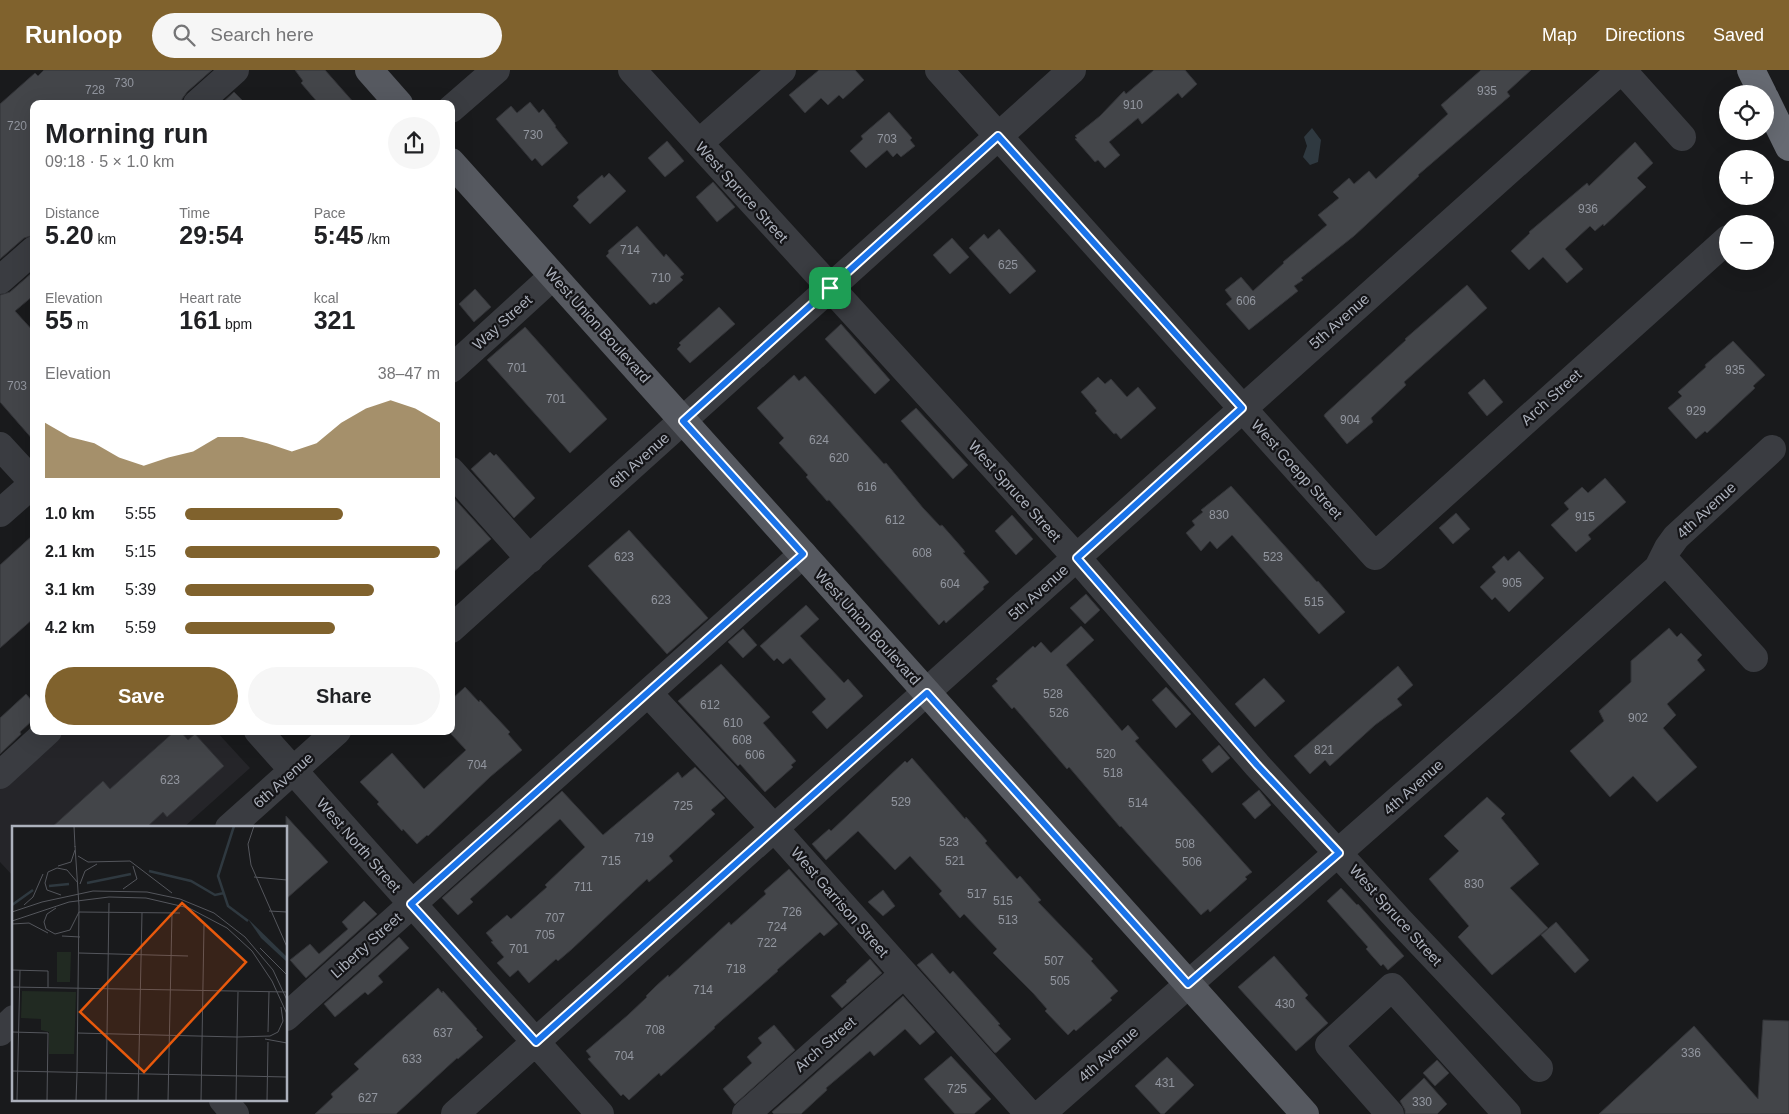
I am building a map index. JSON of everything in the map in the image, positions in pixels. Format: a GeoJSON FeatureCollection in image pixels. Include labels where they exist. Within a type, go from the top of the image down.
{"type":"FeatureCollection","features":[{"type":"Feature","properties":{"kind":"highway"},"geometry":{"type":"LineString","coordinates":[[1751,70],[1758,85]]}},
{"type":"Feature","properties":{"kind":"highway"},"geometry":{"type":"LineString","coordinates":[[1774,116],[1789,147]]}},
{"type":"Feature","properties":{"kind":"main road"},"geometry":{"type":"LineString","coordinates":[[369,70],[395,100]]}},
{"type":"Feature","properties":{"kind":"main road","name":"West Union Boulevard"},"geometry":{"type":"LineString","coordinates":[[455,166],[1305,1114]]}},
{"type":"Feature","properties":{"kind":"street"},"geometry":{"type":"LineString","coordinates":[[201,100],[235,70]]}},
{"type":"Feature","properties":{"kind":"street"},"geometry":{"type":"LineString","coordinates":[[455,106],[496,70]]}},
{"type":"Feature","properties":{"kind":"street","name":"West Spruce Street"},"geometry":{"type":"LineString","coordinates":[[632,70],[1077,558],[1257,765],[1404,926],[1539,1068]]}},
{"type":"Feature","properties":{"kind":"street"},"geometry":{"type":"LineString","coordinates":[[699,144],[782,70]]}},
{"type":"Feature","properties":{"kind":"street","name":"West Goepp Street"},"geometry":{"type":"LineString","coordinates":[[939,70],[1375,556]]}},
{"type":"Feature","properties":{"kind":"street","name":"6th Avenue"},"geometry":{"type":"LineString","coordinates":[[455,625],[1072,70]]}},
{"type":"Feature","properties":{"kind":"street"},"geometry":{"type":"LineString","coordinates":[[1621,70],[1682,137]]}},
{"type":"Feature","properties":{"kind":"street","name":"5th Avenue"},"geometry":{"type":"LineString","coordinates":[[455,1114],[1621,70]]}},
{"type":"Feature","properties":{"kind":"street","name":"Arch Street"},"geometry":{"type":"LineString","coordinates":[[1375,556],[1719,247]]}},
{"type":"Feature","properties":{"kind":"street"},"geometry":{"type":"LineString","coordinates":[[0,280],[30,254]]}},
{"type":"Feature","properties":{"kind":"street","name":"Way Street"},"geometry":{"type":"LineString","coordinates":[[455,365],[553,276]]}},
{"type":"Feature","properties":{"kind":"street"},"geometry":{"type":"LineString","coordinates":[[0,446],[30,479]]}},
{"type":"Feature","properties":{"kind":"street","name":"4th Avenue"},"geometry":{"type":"LineString","coordinates":[[1041,1114],[1339,853],[1658,568],[1676,537],[1772,449]]}},
{"type":"Feature","properties":{"kind":"street"},"geometry":{"type":"LineString","coordinates":[[455,475],[530,558]]}},
{"type":"Feature","properties":{"kind":"street"},"geometry":{"type":"LineString","coordinates":[[0,513],[30,487]]}},
{"type":"Feature","properties":{"kind":"street","name":"Liberty Street"},"geometry":{"type":"LineString","coordinates":[[288,1015],[803,554]]}},
{"type":"Feature","properties":{"kind":"street"},"geometry":{"type":"LineString","coordinates":[[1664,559],[1754,658]]}},
{"type":"Feature","properties":{"kind":"street","name":"West Garrison Street"},"geometry":{"type":"LineString","coordinates":[[648,693],[774,828],[1029,1114]]}},
{"type":"Feature","properties":{"kind":"street"},"geometry":{"type":"LineString","coordinates":[[0,775],[44,735]]}},
{"type":"Feature","properties":{"kind":"street","name":"West North Street"},"geometry":{"type":"LineString","coordinates":[[262,735],[600,1114]]}},
{"type":"Feature","properties":{"kind":"street","name":"6th Avenue"},"geometry":{"type":"LineString","coordinates":[[231,826],[334,735]]}},
{"type":"Feature","properties":{"kind":"street","name":"Arch Street"},"geometry":{"type":"LineString","coordinates":[[746,1114],[904,974]]}},
{"type":"Feature","properties":{"kind":"street"},"geometry":{"type":"LineString","coordinates":[[1390,1114],[1329,1045],[1392,987],[1507,1114]]}},
{"type":"Feature","properties":{"kind":"street"},"geometry":{"type":"LineString","coordinates":[[0,1032],[12,1021]]}},
{"type":"Feature","properties":{"kind":"street"},"geometry":{"type":"LineString","coordinates":[[225,1102],[235,1114]]}},
{"type":"Feature","properties":{"kind":"shaded area"},"geometry":{"type":"Polygon","coordinates":[[[1312,128],[1321,140],[1318,162],[1310,165],[1303,157],[1307,146],[1304,137],[1312,128]]]}},
{"type":"Feature","properties":{"kind":"shaded area"},"geometry":{"type":"Polygon","coordinates":[[[56,735],[220,735],[250,768],[185,826],[12,826],[12,875],[0,862],[0,785],[56,735]]]}},
{"type":"Feature","properties":{"kind":"building"},"geometry":{"type":"Polygon","coordinates":[[[44,70],[212,70],[187,92],[182,100],[30,100],[30,236],[24,238],[0,259],[0,104],[35,73],[38,76],[44,70]]]}},
{"type":"Feature","properties":{"kind":"building"},"geometry":{"type":"Polygon","coordinates":[[[295,70],[325,70],[351,100],[316,100],[301,83],[303,81],[295,70]]]}},
{"type":"Feature","properties":{"kind":"building"},"geometry":{"type":"Polygon","coordinates":[[[819,70],[855,70],[864,80],[843,99],[839,95],[828,105],[821,98],[805,113],[789,95],[819,70]]]}},
{"type":"Feature","properties":{"kind":"building"},"geometry":{"type":"Polygon","coordinates":[[[1154,70],[1185,70],[1197,84],[1182,98],[1178,93],[1142,124],[1138,118],[1109,142],[1120,155],[1105,168],[1098,160],[1095,162],[1075,139],[1077,138],[1075,136],[1100,116],[1124,91],[1126,94],[1154,70]]]}},
{"type":"Feature","properties":{"kind":"building"},"geometry":{"type":"Polygon","coordinates":[[[1481,70],[1531,70],[1507,92],[1510,96],[1418,175],[1354,236],[1301,278],[1303,280],[1294,286],[1298,291],[1249,330],[1226,304],[1232,299],[1225,290],[1241,277],[1253,291],[1283,262],[1327,225],[1318,215],[1339,198],[1333,192],[1349,178],[1354,184],[1369,171],[1376,179],[1448,114],[1441,105],[1481,70]]]}},
{"type":"Feature","properties":{"kind":"building"},"geometry":{"type":"Polygon","coordinates":[[[234,92],[242,100],[225,100],[234,92]]]}},
{"type":"Feature","properties":{"kind":"building"},"geometry":{"type":"Polygon","coordinates":[[[530,102],[539,113],[543,109],[568,143],[542,166],[535,158],[532,161],[496,119],[511,106],[517,113],[530,102]]]}},
{"type":"Feature","properties":{"kind":"building"},"geometry":{"type":"Polygon","coordinates":[[[889,112],[912,138],[910,140],[915,146],[901,157],[897,153],[893,157],[887,150],[866,168],[850,151],[863,139],[861,136],[889,112]]]}},
{"type":"Feature","properties":{"kind":"building"},"geometry":{"type":"Polygon","coordinates":[[[667,141],[684,161],[665,177],[648,158],[667,141]]]}},
{"type":"Feature","properties":{"kind":"building"},"geometry":{"type":"Polygon","coordinates":[[[1635,142],[1653,163],[1637,178],[1646,187],[1604,226],[1603,224],[1595,231],[1590,226],[1565,249],[1583,269],[1567,283],[1543,257],[1529,270],[1511,251],[1529,232],[1587,183],[1589,186],[1635,142]]]}},
{"type":"Feature","properties":{"kind":"building"},"geometry":{"type":"Polygon","coordinates":[[[609,173],[626,191],[590,224],[573,206],[579,200],[577,197],[602,175],[604,178],[609,173]]]}},
{"type":"Feature","properties":{"kind":"building"},"geometry":{"type":"Polygon","coordinates":[[[713,182],[735,207],[717,222],[696,197],[713,182]]]}},
{"type":"Feature","properties":{"kind":"building"},"geometry":{"type":"Polygon","coordinates":[[[637,226],[664,257],[666,254],[684,274],[680,277],[683,280],[656,304],[654,302],[650,305],[606,256],[609,253],[608,251],[637,226]]]}},
{"type":"Feature","properties":{"kind":"building"},"geometry":{"type":"Polygon","coordinates":[[[999,229],[1036,271],[1010,294],[969,248],[984,234],[988,239],[999,229]]]}},
{"type":"Feature","properties":{"kind":"building"},"geometry":{"type":"Polygon","coordinates":[[[952,238],[969,257],[950,274],[933,255],[952,238]]]}},
{"type":"Feature","properties":{"kind":"building"},"geometry":{"type":"Polygon","coordinates":[[[30,274],[30,298],[15,311],[30,328],[30,436],[0,402],[0,295],[10,292],[30,274]]]}},
{"type":"Feature","properties":{"kind":"building"},"geometry":{"type":"Polygon","coordinates":[[[1467,285],[1487,308],[1404,382],[1406,385],[1371,418],[1373,422],[1347,444],[1324,416],[1325,414],[1405,339],[1467,285]]]}},
{"type":"Feature","properties":{"kind":"building"},"geometry":{"type":"Polygon","coordinates":[[[475,289],[491,307],[474,322],[459,304],[475,289]]]}},
{"type":"Feature","properties":{"kind":"building"},"geometry":{"type":"Polygon","coordinates":[[[719,307],[735,324],[690,363],[677,349],[681,345],[679,343],[719,307]]]}},
{"type":"Feature","properties":{"kind":"building"},"geometry":{"type":"Polygon","coordinates":[[[841,324],[890,380],[875,394],[825,339],[841,324]]]}},
{"type":"Feature","properties":{"kind":"building"},"geometry":{"type":"Polygon","coordinates":[[[525,327],[607,419],[570,453],[487,360],[525,327]]]}},
{"type":"Feature","properties":{"kind":"building"},"geometry":{"type":"Polygon","coordinates":[[[1733,341],[1765,375],[1753,386],[1755,388],[1707,433],[1705,431],[1696,439],[1668,408],[1682,396],[1678,392],[1733,341]]]}},
{"type":"Feature","properties":{"kind":"building"},"geometry":{"type":"Polygon","coordinates":[[[794,375],[799,381],[805,376],[884,464],[886,463],[923,508],[940,526],[942,525],[963,549],[965,552],[963,553],[989,582],[983,587],[984,589],[946,623],[944,620],[939,625],[829,500],[827,501],[806,477],[808,475],[779,443],[784,438],[757,408],[794,375]]]}},
{"type":"Feature","properties":{"kind":"building"},"geometry":{"type":"Polygon","coordinates":[[[1098,377],[1105,384],[1111,379],[1127,397],[1138,387],[1156,408],[1121,439],[1095,413],[1097,411],[1081,392],[1098,377]]]}},
{"type":"Feature","properties":{"kind":"building"},"geometry":{"type":"Polygon","coordinates":[[[1484,379],[1503,402],[1487,416],[1468,393],[1484,379]]]}},
{"type":"Feature","properties":{"kind":"building"},"geometry":{"type":"Polygon","coordinates":[[[916,408],[968,465],[953,479],[901,421],[916,408]]]}},
{"type":"Feature","properties":{"kind":"building"},"geometry":{"type":"Polygon","coordinates":[[[490,452],[494,456],[496,454],[535,498],[514,518],[471,469],[490,452]]]}},
{"type":"Feature","properties":{"kind":"building"},"geometry":{"type":"Polygon","coordinates":[[[1605,478],[1626,502],[1588,535],[1591,539],[1576,552],[1551,525],[1569,509],[1564,503],[1582,487],[1588,493],[1605,478]]]}},
{"type":"Feature","properties":{"kind":"building"},"geometry":{"type":"Polygon","coordinates":[[[1231,486],[1345,612],[1319,634],[1232,535],[1217,549],[1210,541],[1201,551],[1186,533],[1195,525],[1192,521],[1203,512],[1201,510],[1231,486]]]}},
{"type":"Feature","properties":{"kind":"building"},"geometry":{"type":"Polygon","coordinates":[[[455,499],[491,539],[455,570],[455,499]]]}},
{"type":"Feature","properties":{"kind":"building"},"geometry":{"type":"Polygon","coordinates":[[[1456,513],[1470,529],[1453,544],[1439,528],[1456,513]]]}},
{"type":"Feature","properties":{"kind":"building"},"geometry":{"type":"Polygon","coordinates":[[[1012,515],[1033,539],[1016,555],[995,531],[1012,515]]]}},
{"type":"Feature","properties":{"kind":"building"},"geometry":{"type":"Polygon","coordinates":[[[629,530],[708,618],[667,654],[588,566],[629,530]]]}},
{"type":"Feature","properties":{"kind":"building"},"geometry":{"type":"Polygon","coordinates":[[[30,538],[30,622],[0,648],[0,565],[30,538]]]}},
{"type":"Feature","properties":{"kind":"building"},"geometry":{"type":"Polygon","coordinates":[[[1519,551],[1544,578],[1509,612],[1495,597],[1492,600],[1480,587],[1496,572],[1492,567],[1504,556],[1508,561],[1519,551]]]}},
{"type":"Feature","properties":{"kind":"building"},"geometry":{"type":"Polygon","coordinates":[[[1086,594],[1100,610],[1085,624],[1070,608],[1086,594]]]}},
{"type":"Feature","properties":{"kind":"building"},"geometry":{"type":"Polygon","coordinates":[[[806,605],[819,619],[800,636],[844,683],[848,679],[863,696],[827,729],[812,712],[826,699],[790,658],[783,664],[777,658],[774,661],[760,646],[806,605]]]}},
{"type":"Feature","properties":{"kind":"building"},"geometry":{"type":"Polygon","coordinates":[[[1081,626],[1094,640],[1066,665],[1122,731],[1128,725],[1139,738],[1135,741],[1252,872],[1245,877],[1247,879],[1210,912],[1208,909],[1201,915],[1120,827],[1069,767],[1067,769],[1014,707],[1012,709],[992,686],[998,681],[996,679],[1033,646],[1035,648],[1041,642],[1051,653],[1081,626]]]}},
{"type":"Feature","properties":{"kind":"building"},"geometry":{"type":"Polygon","coordinates":[[[1669,628],[1677,637],[1681,633],[1702,655],[1697,660],[1705,670],[1667,704],[1676,715],[1663,728],[1697,767],[1657,802],[1633,776],[1610,797],[1570,751],[1604,721],[1599,711],[1631,682],[1631,661],[1669,628]]]}},
{"type":"Feature","properties":{"kind":"building"},"geometry":{"type":"Polygon","coordinates":[[[743,629],[757,645],[743,658],[728,642],[743,629]]]}},
{"type":"Feature","properties":{"kind":"building"},"geometry":{"type":"Polygon","coordinates":[[[721,664],[770,717],[763,723],[796,761],[791,765],[793,767],[765,792],[740,764],[738,766],[678,701],[721,664]]]}},
{"type":"Feature","properties":{"kind":"building"},"geometry":{"type":"Polygon","coordinates":[[[1398,666],[1413,685],[1397,699],[1402,705],[1375,725],[1330,766],[1325,760],[1310,774],[1294,756],[1398,666]]]}},
{"type":"Feature","properties":{"kind":"building"},"geometry":{"type":"Polygon","coordinates":[[[1264,678],[1285,701],[1255,727],[1235,704],[1264,678]]]}},
{"type":"Feature","properties":{"kind":"building"},"geometry":{"type":"Polygon","coordinates":[[[465,687],[510,732],[508,734],[522,750],[417,844],[377,804],[379,802],[360,782],[392,753],[424,789],[466,750],[452,735],[455,735],[455,696],[465,687]]]}},
{"type":"Feature","properties":{"kind":"building"},"geometry":{"type":"Polygon","coordinates":[[[1166,687],[1191,714],[1176,728],[1152,700],[1166,687]]]}},
{"type":"Feature","properties":{"kind":"building"},"geometry":{"type":"Polygon","coordinates":[[[26,694],[30,698],[30,723],[0,754],[0,718],[26,694]]]}},
{"type":"Feature","properties":{"kind":"building"},"geometry":{"type":"Polygon","coordinates":[[[171,735],[184,735],[188,740],[196,735],[224,766],[167,817],[163,812],[148,826],[53,826],[103,781],[110,789],[171,735]]]}},
{"type":"Feature","properties":{"kind":"building"},"geometry":{"type":"Polygon","coordinates":[[[1219,745],[1230,758],[1212,773],[1202,760],[1219,745]]]}},
{"type":"Feature","properties":{"kind":"building"},"geometry":{"type":"Polygon","coordinates":[[[912,758],[965,819],[966,817],[987,841],[985,843],[1017,879],[1020,876],[1041,900],[1038,902],[1093,959],[1091,961],[1118,991],[1110,998],[1112,1000],[1076,1031],[1074,1029],[1068,1035],[1045,1011],[1047,1009],[1033,993],[993,953],[997,949],[964,914],[960,918],[939,894],[942,891],[910,856],[895,870],[858,831],[826,860],[812,844],[829,829],[831,831],[905,761],[907,763],[912,758]]]}},
{"type":"Feature","properties":{"kind":"building"},"geometry":{"type":"Polygon","coordinates":[[[695,767],[725,798],[711,810],[715,814],[669,856],[673,861],[649,882],[647,879],[572,949],[558,961],[556,959],[529,983],[518,970],[510,977],[497,963],[504,957],[486,933],[507,915],[511,919],[547,887],[545,885],[585,847],[560,819],[470,899],[473,902],[458,915],[442,898],[562,791],[603,835],[678,772],[682,778],[695,767]]]}},
{"type":"Feature","properties":{"kind":"building"},"geometry":{"type":"Polygon","coordinates":[[[1259,790],[1271,805],[1255,819],[1242,804],[1259,790]]]}},
{"type":"Feature","properties":{"kind":"building"},"geometry":{"type":"Polygon","coordinates":[[[1487,797],[1505,814],[1501,818],[1539,864],[1510,888],[1548,928],[1492,975],[1458,937],[1469,926],[1429,879],[1459,851],[1444,836],[1487,797]]]}},
{"type":"Feature","properties":{"kind":"building"},"geometry":{"type":"Polygon","coordinates":[[[286,816],[328,862],[288,897],[288,826],[286,826],[286,816]]]}},
{"type":"Feature","properties":{"kind":"building"},"geometry":{"type":"Polygon","coordinates":[[[789,869],[838,924],[824,936],[820,932],[661,1076],[659,1073],[629,1100],[623,1094],[621,1096],[588,1059],[591,1057],[586,1051],[628,1015],[668,975],[669,977],[729,922],[731,925],[766,894],[764,891],[789,869]]]}},
{"type":"Feature","properties":{"kind":"building"},"geometry":{"type":"Polygon","coordinates":[[[1341,888],[1358,904],[1404,956],[1388,970],[1383,964],[1381,966],[1366,949],[1368,947],[1327,901],[1341,888]]]}},
{"type":"Feature","properties":{"kind":"building"},"geometry":{"type":"Polygon","coordinates":[[[883,890],[895,906],[883,916],[868,902],[883,890]]]}},
{"type":"Feature","properties":{"kind":"building"},"geometry":{"type":"Polygon","coordinates":[[[364,901],[377,914],[306,978],[290,960],[310,944],[319,954],[348,929],[342,922],[364,901]]]}},
{"type":"Feature","properties":{"kind":"building"},"geometry":{"type":"Polygon","coordinates":[[[1556,922],[1589,960],[1575,973],[1541,935],[1556,922]]]}},
{"type":"Feature","properties":{"kind":"building"},"geometry":{"type":"Polygon","coordinates":[[[399,937],[409,948],[378,976],[383,982],[368,995],[365,992],[335,1017],[324,1004],[399,937]]]}},
{"type":"Feature","properties":{"kind":"building"},"geometry":{"type":"Polygon","coordinates":[[[932,953],[950,974],[953,971],[1011,1039],[997,1052],[995,1053],[917,965],[932,953]]]}},
{"type":"Feature","properties":{"kind":"building"},"geometry":{"type":"Polygon","coordinates":[[[1274,956],[1308,995],[1305,998],[1328,1023],[1296,1051],[1238,987],[1274,956]]]}},
{"type":"Feature","properties":{"kind":"building"},"geometry":{"type":"Polygon","coordinates":[[[870,959],[882,973],[842,1008],[831,996],[870,959]]]}},
{"type":"Feature","properties":{"kind":"building"},"geometry":{"type":"Polygon","coordinates":[[[438,988],[442,993],[443,991],[483,1037],[457,1058],[396,1114],[315,1114],[333,1097],[331,1094],[359,1069],[354,1064],[438,988]]]}},
{"type":"Feature","properties":{"kind":"building"},"geometry":{"type":"Polygon","coordinates":[[[903,996],[935,1032],[920,1045],[905,1029],[874,1056],[870,1051],[826,1088],[827,1090],[801,1114],[774,1114],[772,1112],[903,996]]]}},
{"type":"Feature","properties":{"kind":"building"},"geometry":{"type":"Polygon","coordinates":[[[1763,1020],[1789,1021],[1789,1114],[1599,1114],[1694,1026],[1758,1099],[1763,1020]]]}},
{"type":"Feature","properties":{"kind":"building"},"geometry":{"type":"Polygon","coordinates":[[[774,1025],[795,1050],[735,1104],[723,1089],[752,1063],[747,1057],[762,1043],[758,1038],[774,1025]]]}},
{"type":"Feature","properties":{"kind":"building"},"geometry":{"type":"Polygon","coordinates":[[[951,1056],[991,1099],[974,1114],[955,1114],[924,1079],[951,1056]]]}},
{"type":"Feature","properties":{"kind":"building"},"geometry":{"type":"Polygon","coordinates":[[[1167,1057],[1194,1085],[1164,1114],[1161,1114],[1135,1086],[1167,1057]]]}},
{"type":"Feature","properties":{"kind":"building"},"geometry":{"type":"Polygon","coordinates":[[[1437,1060],[1449,1073],[1435,1086],[1423,1073],[1437,1060]]]}},
{"type":"Feature","properties":{"kind":"building"},"geometry":{"type":"Polygon","coordinates":[[[1424,1078],[1447,1104],[1437,1114],[1405,1114],[1400,1101],[1424,1078]]]}},
{"type":"Feature","properties":{"kind":"route"},"geometry":{"type":"LineString","coordinates":[[998,136],[1242,408],[1077,558],[1257,765],[1339,853],[1188,984],[927,693],[536,1042],[411,904],[803,554],[683,421],[830,288],[998,136]]}}]}
